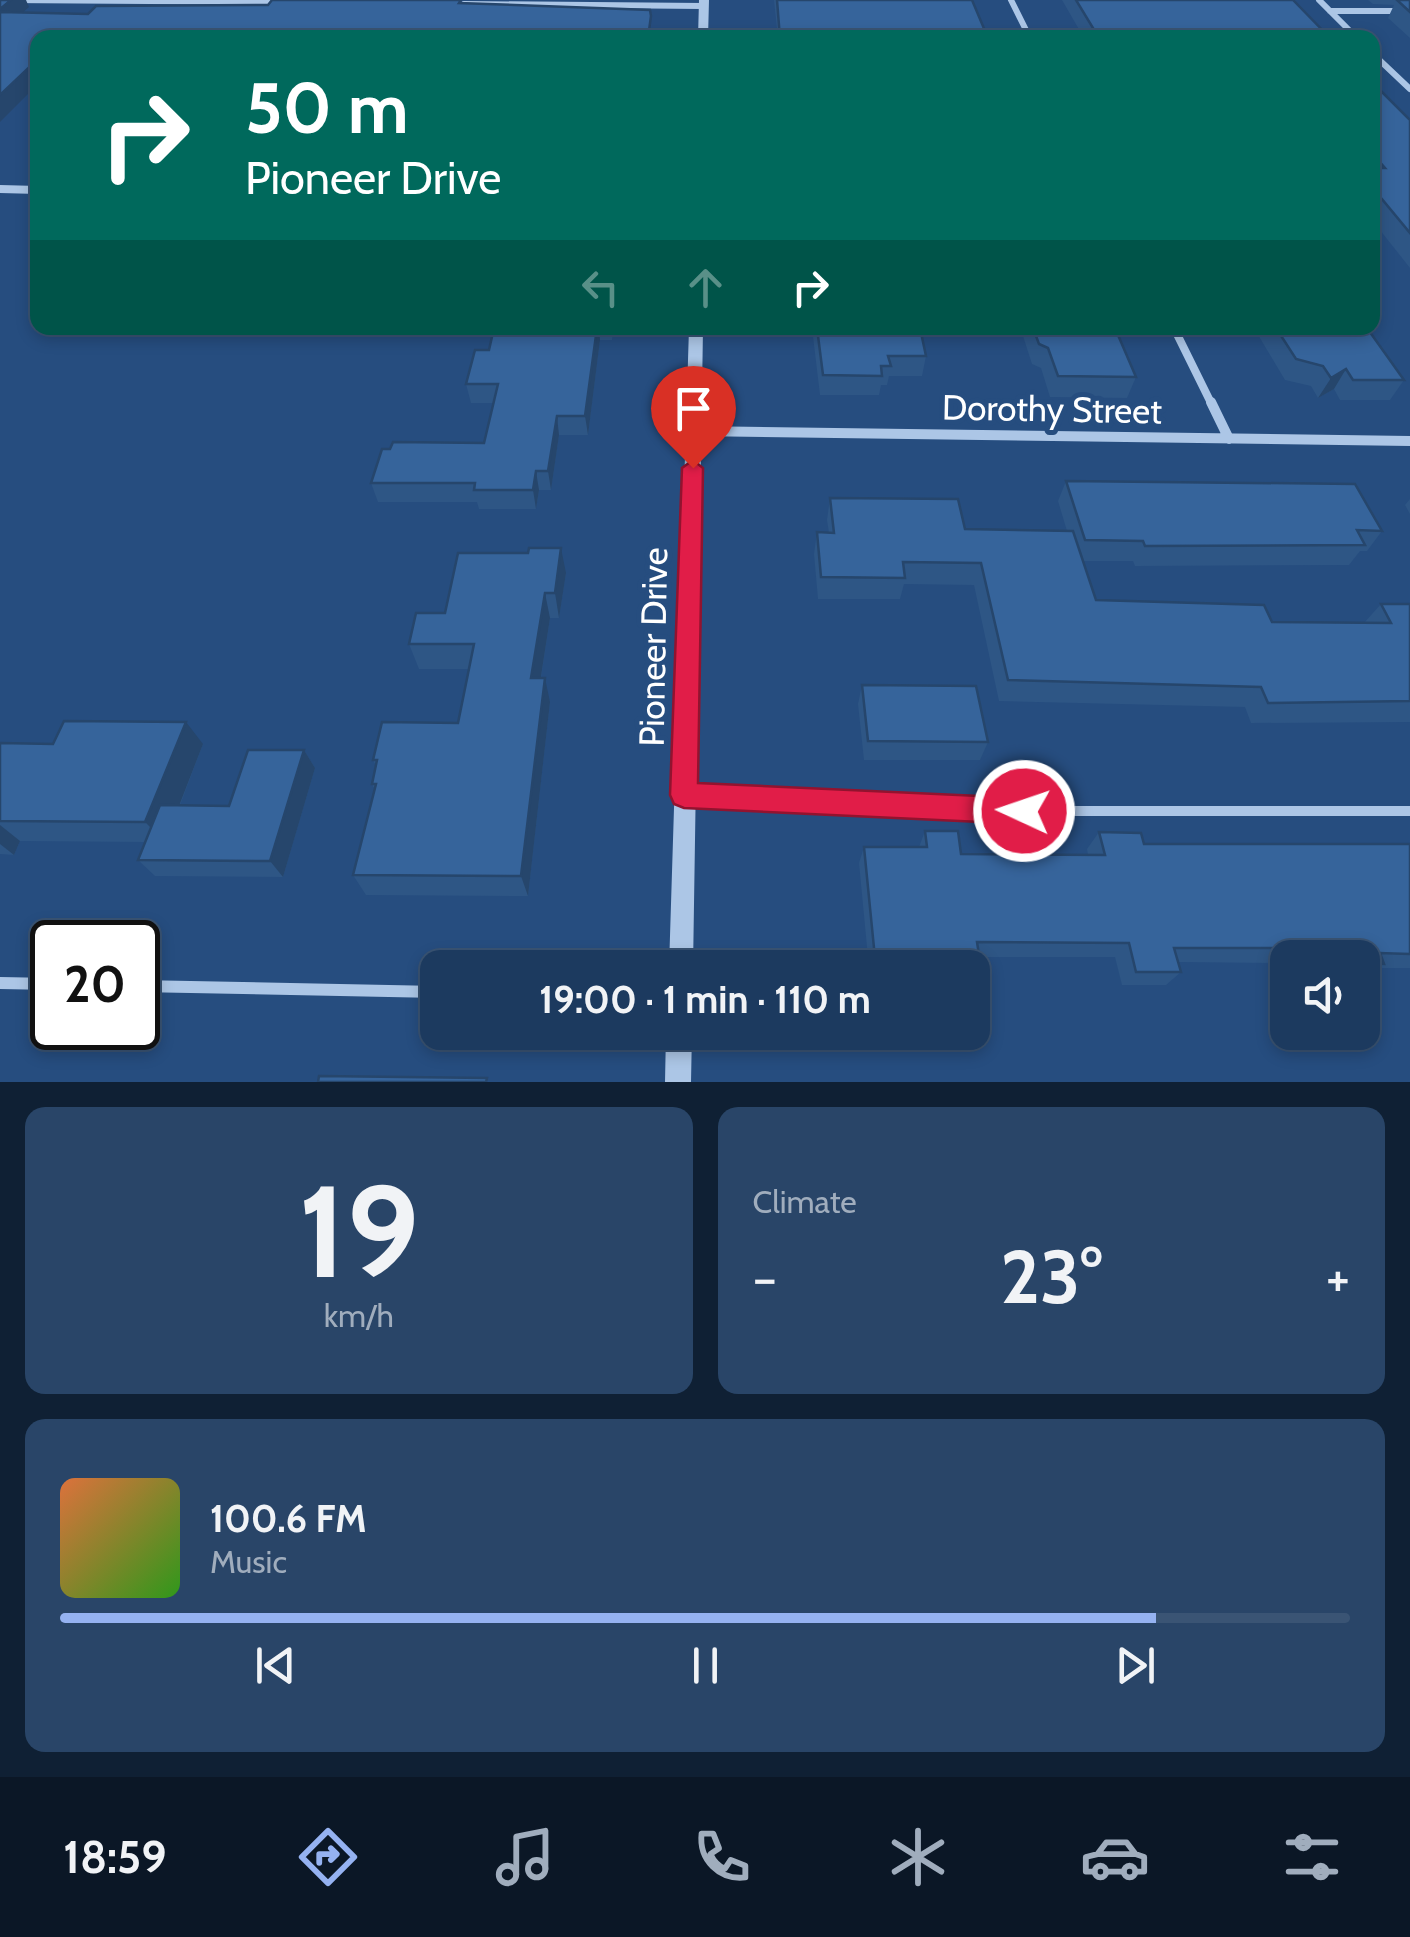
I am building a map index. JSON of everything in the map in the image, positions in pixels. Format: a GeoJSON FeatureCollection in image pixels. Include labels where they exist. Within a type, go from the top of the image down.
{"type":"FeatureCollection","features":[{"type":"Feature","properties":{"kind":"street"},"geometry":{"type":"LineString","coordinates":[[6,0],[286,2]]}},
{"type":"Feature","properties":{"kind":"street"},"geometry":{"type":"LineString","coordinates":[[1011,0],[1026,30]]}},
{"type":"Feature","properties":{"kind":"street"},"geometry":{"type":"LineString","coordinates":[[1319,0],[1349,30]]}},
{"type":"Feature","properties":{"kind":"street"},"geometry":{"type":"LineString","coordinates":[[464,4],[704,3],[703,30]]}},
{"type":"Feature","properties":{"kind":"street"},"geometry":{"type":"LineString","coordinates":[[1330,10],[1410,11]]}},
{"type":"Feature","properties":{"kind":"street"},"geometry":{"type":"LineString","coordinates":[[1380,60],[1410,90]]}},
{"type":"Feature","properties":{"kind":"street"},"geometry":{"type":"LineString","coordinates":[[0,190],[30,190]]}},
{"type":"Feature","properties":{"kind":"street","name":"Pioneer Drive"},"geometry":{"type":"LineString","coordinates":[[681,950],[696,335]]}},
{"type":"Feature","properties":{"kind":"street"},"geometry":{"type":"LineString","coordinates":[[1178,335],[1229,438]]}},
{"type":"Feature","properties":{"kind":"street","name":"Dorothy Street"},"geometry":{"type":"LineString","coordinates":[[694,432],[1410,441]]}},
{"type":"Feature","properties":{"kind":"street"},"geometry":{"type":"LineString","coordinates":[[0,983],[30,984]]}},
{"type":"Feature","properties":{"kind":"street"},"geometry":{"type":"LineString","coordinates":[[160,986],[420,992]]}},
{"type":"Feature","properties":{"kind":"street"},"geometry":{"type":"LineString","coordinates":[[678,1082],[679,1050]]}},
{"type":"Feature","properties":{"kind":"lane"},"geometry":{"type":"LineString","coordinates":[[684,795],[1024,811],[1410,811]]}},
{"type":"Feature","properties":{"kind":"building"},"geometry":{"type":"Polygon","coordinates":[[[272,0],[461,0],[459,3],[650,10],[651,16],[649,30],[30,30],[30,67],[0,95],[0,12],[88,14],[96,6],[268,5],[272,0]]]}},
{"type":"Feature","properties":{"kind":"building"},"geometry":{"type":"Polygon","coordinates":[[[777,0],[972,0],[985,30],[779,30],[777,0]]]}},
{"type":"Feature","properties":{"kind":"building"},"geometry":{"type":"Polygon","coordinates":[[[1076,0],[1293,0],[1322,30],[1094,30],[1076,0]]]}},
{"type":"Feature","properties":{"kind":"building"},"geometry":{"type":"Polygon","coordinates":[[[1397,0],[1410,0],[1410,12],[1397,0]]]}},
{"type":"Feature","properties":{"kind":"building"},"geometry":{"type":"Polygon","coordinates":[[[1380,90],[1410,120],[1410,233],[1380,197],[1380,168],[1385,168],[1380,162],[1380,90]]]}},
{"type":"Feature","properties":{"kind":"building"},"geometry":{"type":"Polygon","coordinates":[[[492,335],[596,335],[585,416],[557,416],[548,471],[536,471],[533,490],[474,490],[475,483],[371,483],[382,449],[390,449],[393,442],[484,443],[498,384],[466,384],[475,350],[489,350],[492,335]]]}},
{"type":"Feature","properties":{"kind":"building"},"geometry":{"type":"Polygon","coordinates":[[[818,335],[922,335],[926,356],[888,356],[891,366],[881,366],[882,376],[823,375],[818,335]]]}},
{"type":"Feature","properties":{"kind":"building"},"geometry":{"type":"Polygon","coordinates":[[[1036,335],[1118,335],[1136,377],[1058,376],[1048,348],[1039,344],[1036,335]]]}},
{"type":"Feature","properties":{"kind":"building"},"geometry":{"type":"Polygon","coordinates":[[[1281,335],[1372,335],[1404,380],[1353,380],[1346,369],[1331,378],[1323,366],[1296,359],[1281,335]]]}},
{"type":"Feature","properties":{"kind":"building"},"geometry":{"type":"Polygon","coordinates":[[[1066,481],[1355,484],[1382,531],[1357,530],[1365,545],[1145,546],[1143,541],[1085,540],[1066,481]]]}},
{"type":"Feature","properties":{"kind":"building"},"geometry":{"type":"Polygon","coordinates":[[[830,498],[958,499],[965,529],[1073,531],[1096,600],[1264,605],[1272,622],[1391,623],[1381,604],[1410,604],[1410,701],[1268,703],[1261,687],[1008,680],[981,563],[903,562],[905,578],[821,577],[817,532],[834,533],[830,498]]]}},
{"type":"Feature","properties":{"kind":"building"},"geometry":{"type":"Polygon","coordinates":[[[529,548],[561,548],[555,593],[545,593],[531,678],[545,678],[521,876],[353,875],[376,784],[372,784],[377,760],[373,760],[382,722],[458,723],[474,644],[409,644],[416,613],[445,613],[458,553],[528,553],[529,548]]]}},
{"type":"Feature","properties":{"kind":"building"},"geometry":{"type":"Polygon","coordinates":[[[862,685],[976,686],[988,742],[868,741],[862,685]]]}},
{"type":"Feature","properties":{"kind":"building"},"geometry":{"type":"Polygon","coordinates":[[[64,721],[186,722],[145,822],[0,821],[0,743],[53,744],[64,721]]]}},
{"type":"Feature","properties":{"kind":"building"},"geometry":{"type":"Polygon","coordinates":[[[248,750],[304,750],[270,861],[138,860],[160,805],[229,806],[248,750]]]}},
{"type":"Feature","properties":{"kind":"building"},"geometry":{"type":"Polygon","coordinates":[[[925,831],[958,831],[961,854],[1105,855],[1099,832],[1141,833],[1144,844],[1410,844],[1410,954],[1380,953],[1380,940],[1270,940],[1270,948],[1174,948],[1181,972],[1136,972],[1129,943],[977,942],[978,950],[874,950],[864,847],[927,847],[925,831]]]}},
{"type":"Feature","properties":{"kind":"building"},"geometry":{"type":"Polygon","coordinates":[[[319,1076],[487,1078],[486,1082],[318,1082],[319,1076]]]}},
{"type":"Feature","properties":{"kind":"route"},"geometry":{"type":"LineString","coordinates":[[693,468],[684,795],[1024,811]]}}]}
